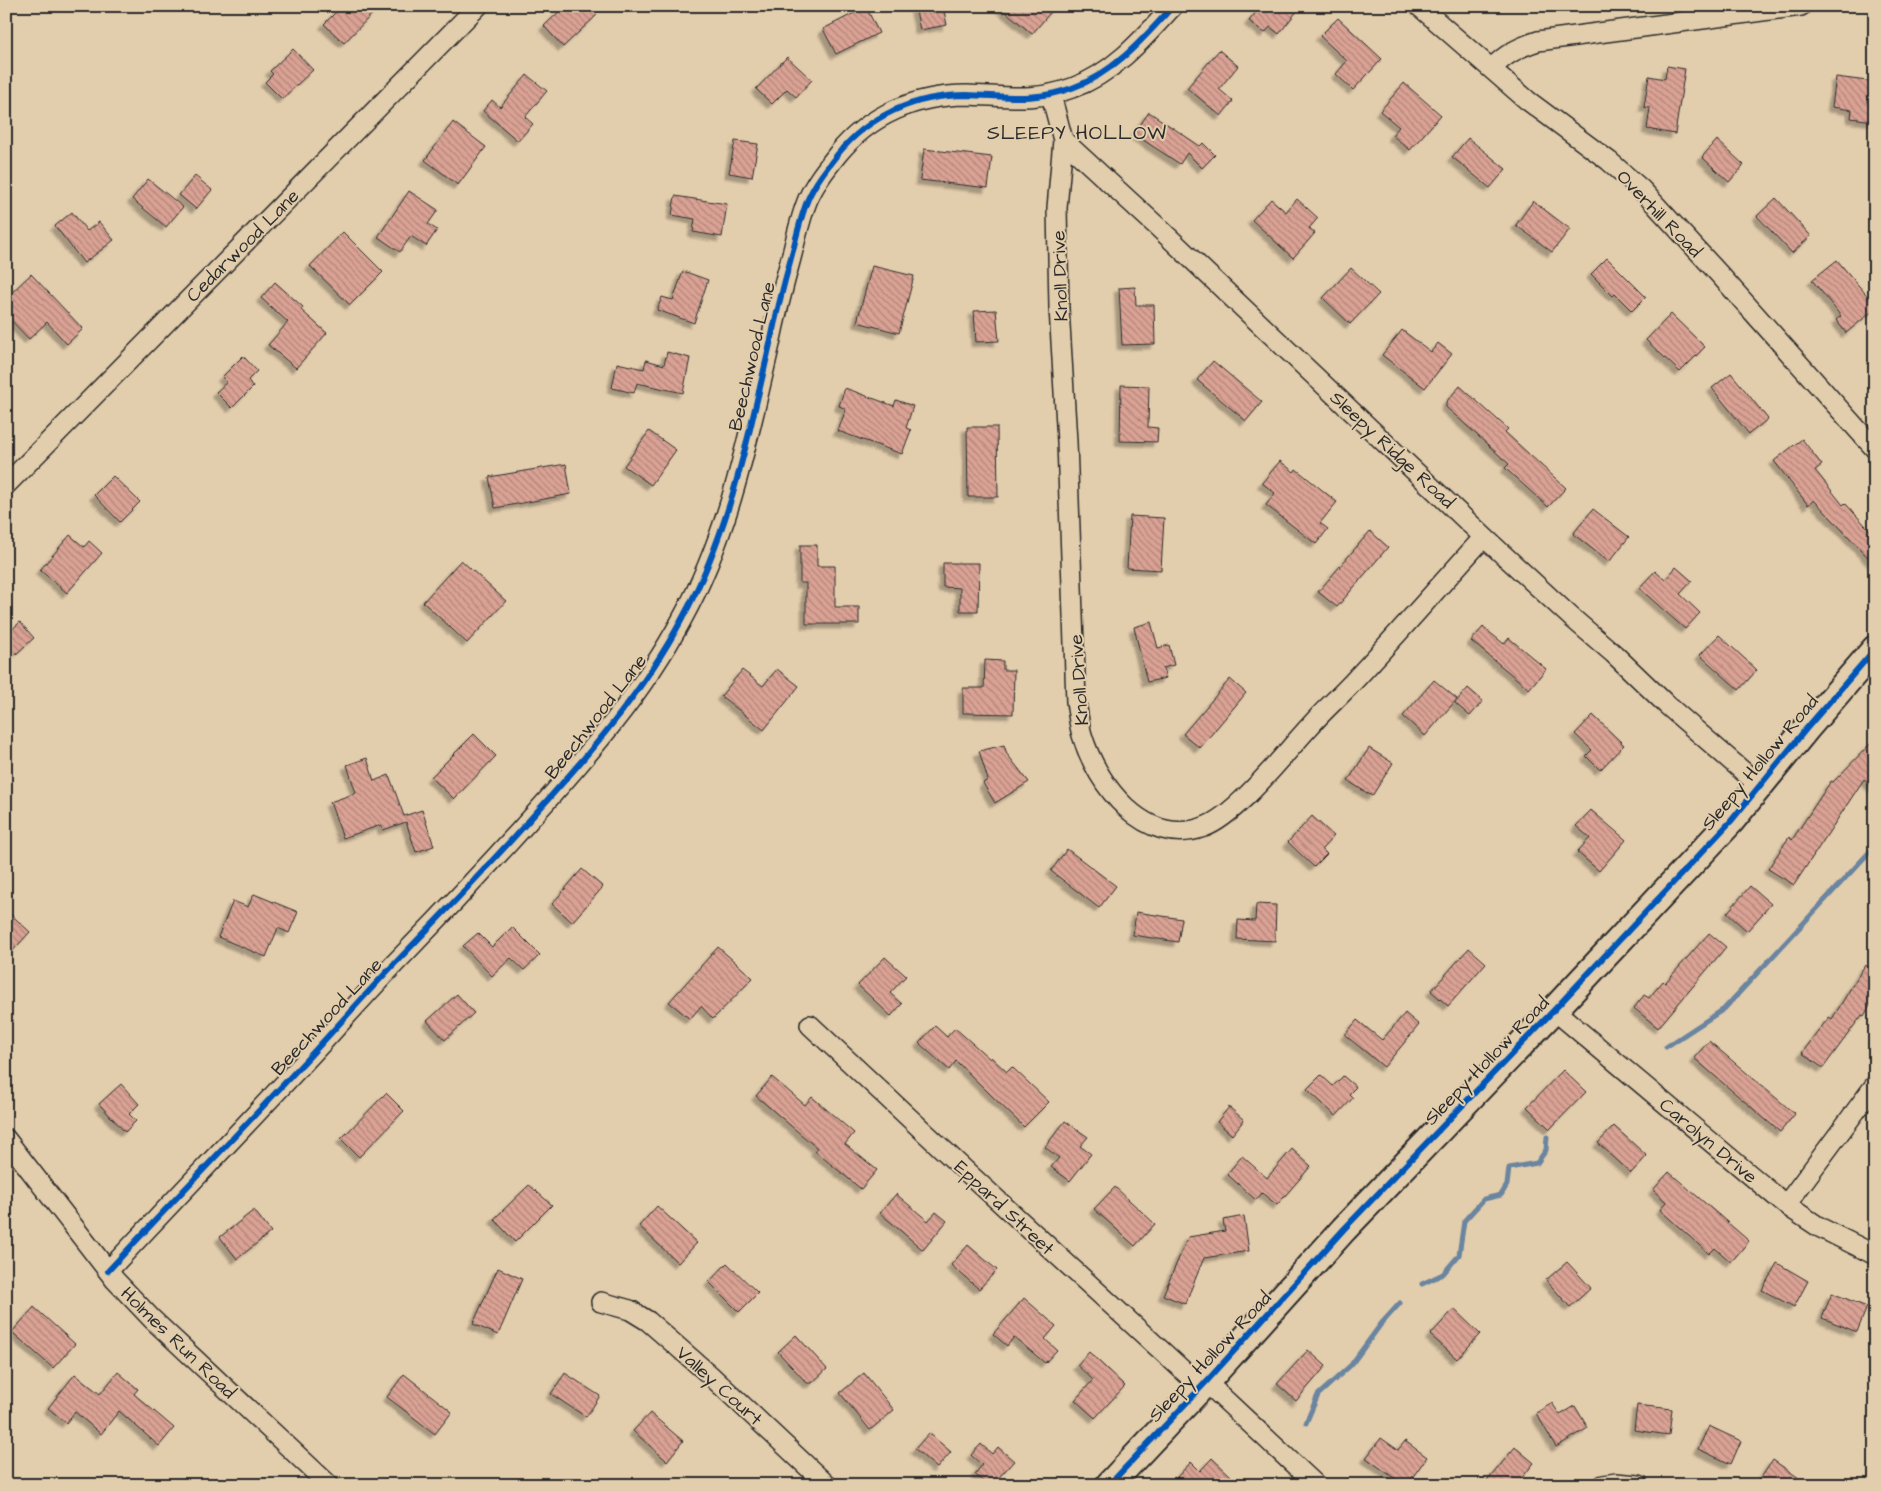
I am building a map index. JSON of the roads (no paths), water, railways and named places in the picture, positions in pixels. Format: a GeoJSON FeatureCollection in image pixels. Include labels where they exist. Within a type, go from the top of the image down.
{"type":"FeatureCollection","features":[{"type":"Feature","properties":{"kind":"main road","name":"Sleepy Hollow Road"},"geometry":{"type":"LineString","coordinates":[[1110,1485],[1204,1385],[1344,1229],[1554,1010],[1731,821],[1875,648]]}},
{"type":"Feature","properties":{"kind":"street","name":"Cedarwood Lane"},"geometry":{"type":"LineString","coordinates":[[6,485],[478,6]]}},
{"type":"Feature","properties":{"kind":"street","name":"Overhill Road"},"geometry":{"type":"LineString","coordinates":[[1419,6],[1528,100],[1609,161],[1641,189],[1875,450]]}},
{"type":"Feature","properties":{"kind":"street"},"geometry":{"type":"LineString","coordinates":[[1492,68],[1505,55],[1521,46],[1538,42],[1802,6]]}},
{"type":"Feature","properties":{"kind":"street","name":"Beechwood Lane"},"geometry":{"type":"LineString","coordinates":[[108,1271],[553,795],[613,724],[658,661],[684,618],[724,526],[742,462],[799,224],[808,198],[821,175],[841,150],[866,126],[886,113],[906,104],[964,95],[1027,98],[1051,95],[1076,87],[1099,76],[1122,58],[1162,10]]}},
{"type":"Feature","properties":{"kind":"street"},"geometry":{"type":"LineString","coordinates":[[1051,95],[1063,140]]}},
{"type":"Feature","properties":{"kind":"street","name":"Sleepy Ridge Road"},"geometry":{"type":"LineString","coordinates":[[1063,140],[1160,229],[1484,537],[1614,654],[1667,705],[1760,786]]}},
{"type":"Feature","properties":{"kind":"street","name":"Knoll Drive"},"geometry":{"type":"LineString","coordinates":[[1063,140],[1057,208],[1059,308],[1068,461],[1076,702],[1082,735],[1092,761],[1105,783],[1138,818],[1153,827],[1178,832],[1205,827],[1222,817],[1247,794],[1352,683],[1484,537]]}},
{"type":"Feature","properties":{"kind":"street","name":"Carolyn Drive"},"geometry":{"type":"LineString","coordinates":[[1554,1010],[1786,1205],[1819,1227],[1875,1255]]}},
{"type":"Feature","properties":{"kind":"street","name":"Eppard Street"},"geometry":{"type":"LineString","coordinates":[[810,1025],[967,1172],[1316,1485]]}},
{"type":"Feature","properties":{"kind":"street"},"geometry":{"type":"LineString","coordinates":[[1786,1205],[1875,1085]]}},
{"type":"Feature","properties":{"kind":"street","name":"Holmes Run Road"},"geometry":{"type":"LineString","coordinates":[[6,1139],[108,1271],[152,1319],[329,1485]]}},
{"type":"Feature","properties":{"kind":"street","name":"Valley Court"},"geometry":{"type":"LineString","coordinates":[[601,1302],[630,1310],[648,1321],[710,1375],[827,1485]]}},
{"type":"Feature","properties":{"kind":"street"},"geometry":{"type":"LineString","coordinates":[[1603,1485],[1616,1482],[1639,1485]]}},
{"type":"Feature","properties":{"kind":"waterway"},"geometry":{"type":"LineString","coordinates":[[1666,1047],[1724,1009],[1875,846]]}},
{"type":"Feature","properties":{"kind":"waterway"},"geometry":{"type":"LineString","coordinates":[[1422,1284],[1443,1274],[1459,1255],[1464,1221],[1484,1199],[1501,1195],[1507,1185],[1509,1168],[1537,1163],[1546,1150],[1547,1137]]}},
{"type":"Feature","properties":{"kind":"waterway"},"geometry":{"type":"LineString","coordinates":[[1306,1423],[1318,1395],[1351,1365],[1381,1324],[1400,1303]]}},
{"type":"Feature","properties":{"kind":"district","name":"SLEEPY HOLLOW"},"geometry":{"type":"Point","coordinates":[1077,132]}}]}
